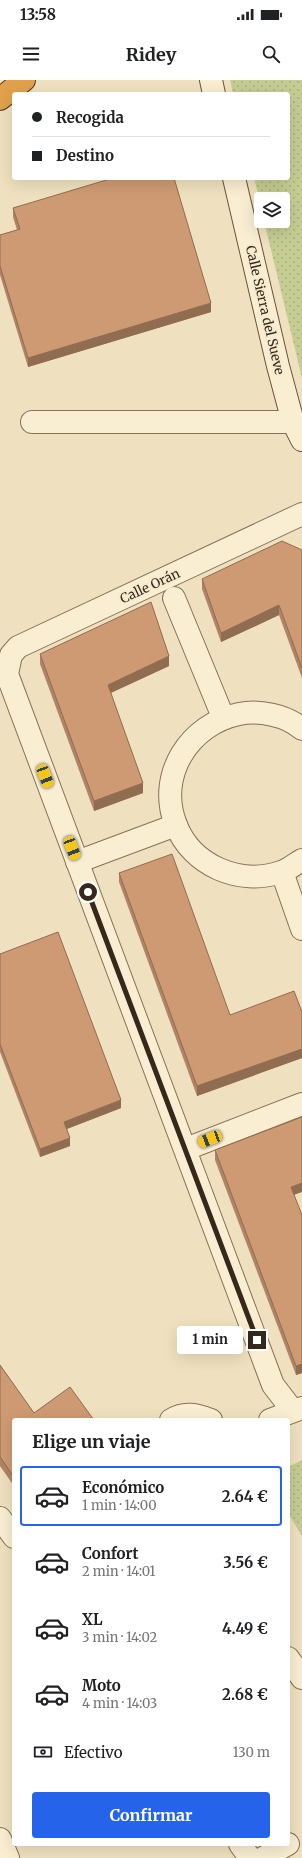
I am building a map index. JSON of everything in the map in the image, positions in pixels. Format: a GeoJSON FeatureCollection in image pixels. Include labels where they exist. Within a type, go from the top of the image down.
{"type":"FeatureCollection","features":[{"type":"Feature","properties":{"kind":"highway"},"geometry":{"type":"LineString","coordinates":[[0,82],[7,80]]}},
{"type":"Feature","properties":{"kind":"highway"},"geometry":{"type":"LineString","coordinates":[[0,99],[24,80]]}},
{"type":"Feature","properties":{"kind":"street"},"geometry":{"type":"LineString","coordinates":[[211,80],[214,92]]}},
{"type":"Feature","properties":{"kind":"street","name":"Calle Sierra del Sueve"},"geometry":{"type":"LineString","coordinates":[[234,180],[278,366],[297,431]]}},
{"type":"Feature","properties":{"kind":"street"},"geometry":{"type":"LineString","coordinates":[[32,422],[297,431]]}},
{"type":"Feature","properties":{"kind":"street","name":"Calle Orán"},"geometry":{"type":"LineString","coordinates":[[77,862],[7,674],[7,666],[11,656],[18,648],[302,514]]}},
{"type":"Feature","properties":{"kind":"street"},"geometry":{"type":"LineString","coordinates":[[174,598],[223,717]]}},
{"type":"Feature","properties":{"kind":"street"},"geometry":{"type":"LineString","coordinates":[[302,729],[275,715],[248,712],[223,717],[201,730],[184,750],[173,773],[170,799],[176,824],[188,847],[208,864],[231,875],[257,878],[282,872],[302,860]]}},
{"type":"Feature","properties":{"kind":"street"},"geometry":{"type":"LineString","coordinates":[[176,824],[77,862],[186,1149],[273,1385],[297,1409],[275,1418]]}},
{"type":"Feature","properties":{"kind":"street"},"geometry":{"type":"LineString","coordinates":[[282,872],[302,929]]}},
{"type":"Feature","properties":{"kind":"street"},"geometry":{"type":"LineString","coordinates":[[186,1149],[302,1104]]}},
{"type":"Feature","properties":{"kind":"street"},"geometry":{"type":"LineString","coordinates":[[174,1418],[178,1415],[192,1414],[205,1418]]}},
{"type":"Feature","properties":{"kind":"street"},"geometry":{"type":"LineString","coordinates":[[290,1661],[302,1678]]}},
{"type":"Feature","properties":{"kind":"street"},"geometry":{"type":"LineString","coordinates":[[290,1843],[302,1834]]}},
{"type":"Feature","properties":{"kind":"street"},"geometry":{"type":"LineString","coordinates":[[0,1839],[8,1858]]}},
{"type":"Feature","properties":{"kind":"street"},"geometry":{"type":"LineString","coordinates":[[241,1846],[250,1858]]}},
{"type":"Feature","properties":{"kind":"street"},"geometry":{"type":"LineString","coordinates":[[263,1858],[284,1846]]}},
{"type":"Feature","properties":{"kind":"green space"},"geometry":{"type":"Polygon","coordinates":[[[230,80],[302,80],[302,378],[266,228],[290,228],[290,192],[257,192],[254,180],[290,180],[290,92],[233,92],[230,80]]]}},
{"type":"Feature","properties":{"kind":"green space"},"geometry":{"type":"Polygon","coordinates":[[[302,1460],[302,1536],[290,1516],[290,1466],[302,1460]]]}},
{"type":"Feature","properties":{"kind":"building"},"geometry":{"type":"Polygon","coordinates":[[[106,180],[175,180],[211,303],[28,358],[0,266],[0,235],[20,229],[13,208],[106,180]]]}},
{"type":"Feature","properties":{"kind":"building"},"geometry":{"type":"Polygon","coordinates":[[[282,541],[302,550],[302,668],[279,605],[221,633],[202,579],[282,541]]]}},
{"type":"Feature","properties":{"kind":"building"},"geometry":{"type":"Polygon","coordinates":[[[151,602],[169,656],[108,685],[143,783],[94,801],[40,654],[151,602]]]}},
{"type":"Feature","properties":{"kind":"building"},"geometry":{"type":"Polygon","coordinates":[[[172,854],[230,1015],[294,991],[302,1012],[302,1049],[197,1086],[119,873],[172,854]]]}},
{"type":"Feature","properties":{"kind":"building"},"geometry":{"type":"Polygon","coordinates":[[[58,932],[121,1100],[64,1122],[70,1138],[40,1149],[0,1044],[0,954],[58,932]]]}},
{"type":"Feature","properties":{"kind":"building"},"geometry":{"type":"Polygon","coordinates":[[[302,1117],[302,1183],[291,1187],[302,1215],[302,1364],[296,1366],[215,1150],[302,1117]]]}},
{"type":"Feature","properties":{"kind":"building"},"geometry":{"type":"Polygon","coordinates":[[[0,1365],[34,1413],[70,1387],[93,1418],[12,1418],[12,1474],[0,1457],[0,1365]]]}},
{"type":"Feature","properties":{"kind":"route"},"geometry":{"type":"LineString","coordinates":[[88,892],[257,1340]]}}]}
